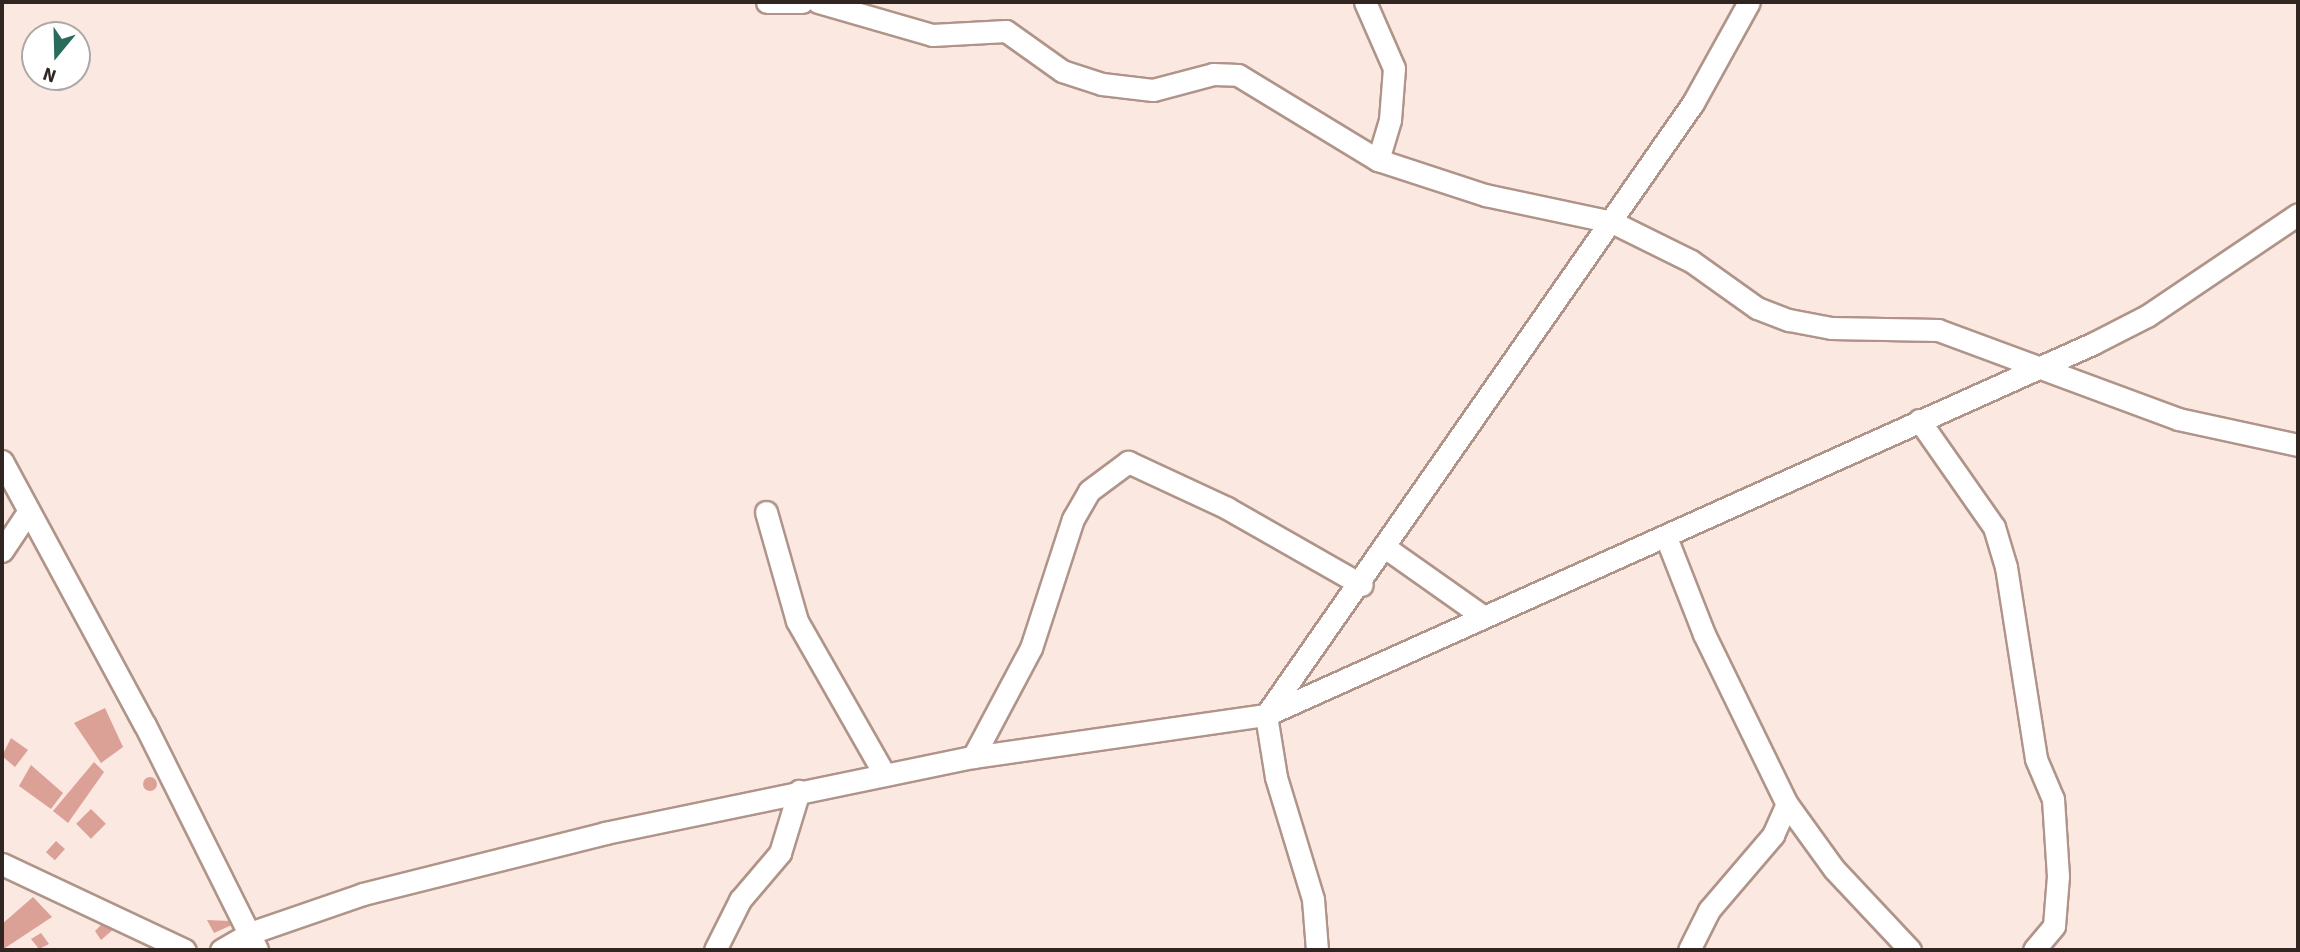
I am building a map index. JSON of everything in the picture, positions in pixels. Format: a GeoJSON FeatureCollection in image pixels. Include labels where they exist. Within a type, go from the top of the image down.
{"type":"FeatureCollection","features":[{"type":"Feature","properties":{"kind":"street"},"geometry":{"type":"LineString","coordinates":[[766,2],[802,2]]}},
{"type":"Feature","properties":{"kind":"street"},"geometry":{"type":"LineString","coordinates":[[818,2],[932,35],[1006,31],[1062,71],[1114,86],[1153,90],[1213,74],[1238,75],[1378,160],[1485,195],[1612,222],[1673,250],[1757,308],[1789,320],[1831,328],[1938,330],[2178,419],[2298,445]]}},
{"type":"Feature","properties":{"kind":"street"},"geometry":{"type":"LineString","coordinates":[[1365,2],[1394,68],[1390,120],[1378,160]]}},
{"type":"Feature","properties":{"kind":"street"},"geometry":{"type":"LineString","coordinates":[[1317,950],[1313,899],[1279,789],[1266,715],[1362,585],[1693,103],[1749,2]]}},
{"type":"Feature","properties":{"kind":"street"},"geometry":{"type":"LineString","coordinates":[[221,950],[253,942],[363,894],[799,791],[973,757],[1266,715],[1481,615],[1666,537],[2147,316],[2298,214]]}},
{"type":"Feature","properties":{"kind":"street"},"geometry":{"type":"LineString","coordinates":[[1919,420],[1994,527],[2006,567],[2036,759],[2053,799],[2058,876],[2054,926],[2034,950]]}},
{"type":"Feature","properties":{"kind":"street"},"geometry":{"type":"LineString","coordinates":[[2,461],[253,942]]}},
{"type":"Feature","properties":{"kind":"street"},"geometry":{"type":"LineString","coordinates":[[973,757],[1031,648],[1073,519],[1089,491],[1128,462],[1227,508],[1362,585]]}},
{"type":"Feature","properties":{"kind":"street"},"geometry":{"type":"LineString","coordinates":[[2,551],[28,512]]}},
{"type":"Feature","properties":{"kind":"street"},"geometry":{"type":"LineString","coordinates":[[766,512],[797,621],[885,775]]}},
{"type":"Feature","properties":{"kind":"street"},"geometry":{"type":"LineString","coordinates":[[1666,537],[1704,634],[1787,804],[1902,948]]}},
{"type":"Feature","properties":{"kind":"street"},"geometry":{"type":"LineString","coordinates":[[1386,548],[1481,615]]}},
{"type":"Feature","properties":{"kind":"street"},"geometry":{"type":"LineString","coordinates":[[715,950],[740,901],[780,853],[799,791]]}},
{"type":"Feature","properties":{"kind":"street"},"geometry":{"type":"LineString","coordinates":[[1689,950],[1709,909],[1773,835],[1787,804]]}},
{"type":"Feature","properties":{"kind":"street"},"geometry":{"type":"LineString","coordinates":[[2,864],[185,950]]}},
{"type":"Feature","properties":{"kind":"building"},"geometry":{"type":"Polygon","coordinates":[[[105,708],[123,747],[101,763],[74,723],[105,708]]]}},
{"type":"Feature","properties":{"kind":"building"},"geometry":{"type":"Polygon","coordinates":[[[11,738],[28,750],[15,767],[2,756],[11,738]]]}},
{"type":"Feature","properties":{"kind":"building"},"geometry":{"type":"Polygon","coordinates":[[[94,762],[104,772],[68,823],[53,811],[94,762]]]}},
{"type":"Feature","properties":{"kind":"building"},"geometry":{"type":"Polygon","coordinates":[[[31,765],[63,793],[51,809],[19,786],[31,765]]]}},
{"type":"Feature","properties":{"kind":"building"},"geometry":{"type":"Polygon","coordinates":[[[150,777],[155,779],[155,789],[150,791],[145,789],[143,784],[145,779],[150,777]]]}},
{"type":"Feature","properties":{"kind":"building"},"geometry":{"type":"Polygon","coordinates":[[[91,809],[106,824],[91,839],[76,824],[91,809]]]}},
{"type":"Feature","properties":{"kind":"building"},"geometry":{"type":"Polygon","coordinates":[[[56,841],[65,849],[55,860],[46,852],[56,841]]]}},
{"type":"Feature","properties":{"kind":"building"},"geometry":{"type":"Polygon","coordinates":[[[33,897],[52,917],[2,950],[2,924],[33,897]]]}},
{"type":"Feature","properties":{"kind":"building"},"geometry":{"type":"Polygon","coordinates":[[[229,913],[234,924],[214,933],[207,920],[230,921],[229,913]]]}},
{"type":"Feature","properties":{"kind":"building"},"geometry":{"type":"Polygon","coordinates":[[[108,918],[115,928],[101,940],[95,931],[108,918]]]}},
{"type":"Feature","properties":{"kind":"building"},"geometry":{"type":"Polygon","coordinates":[[[41,933],[49,944],[39,949],[31,939],[41,933]]]}}]}
